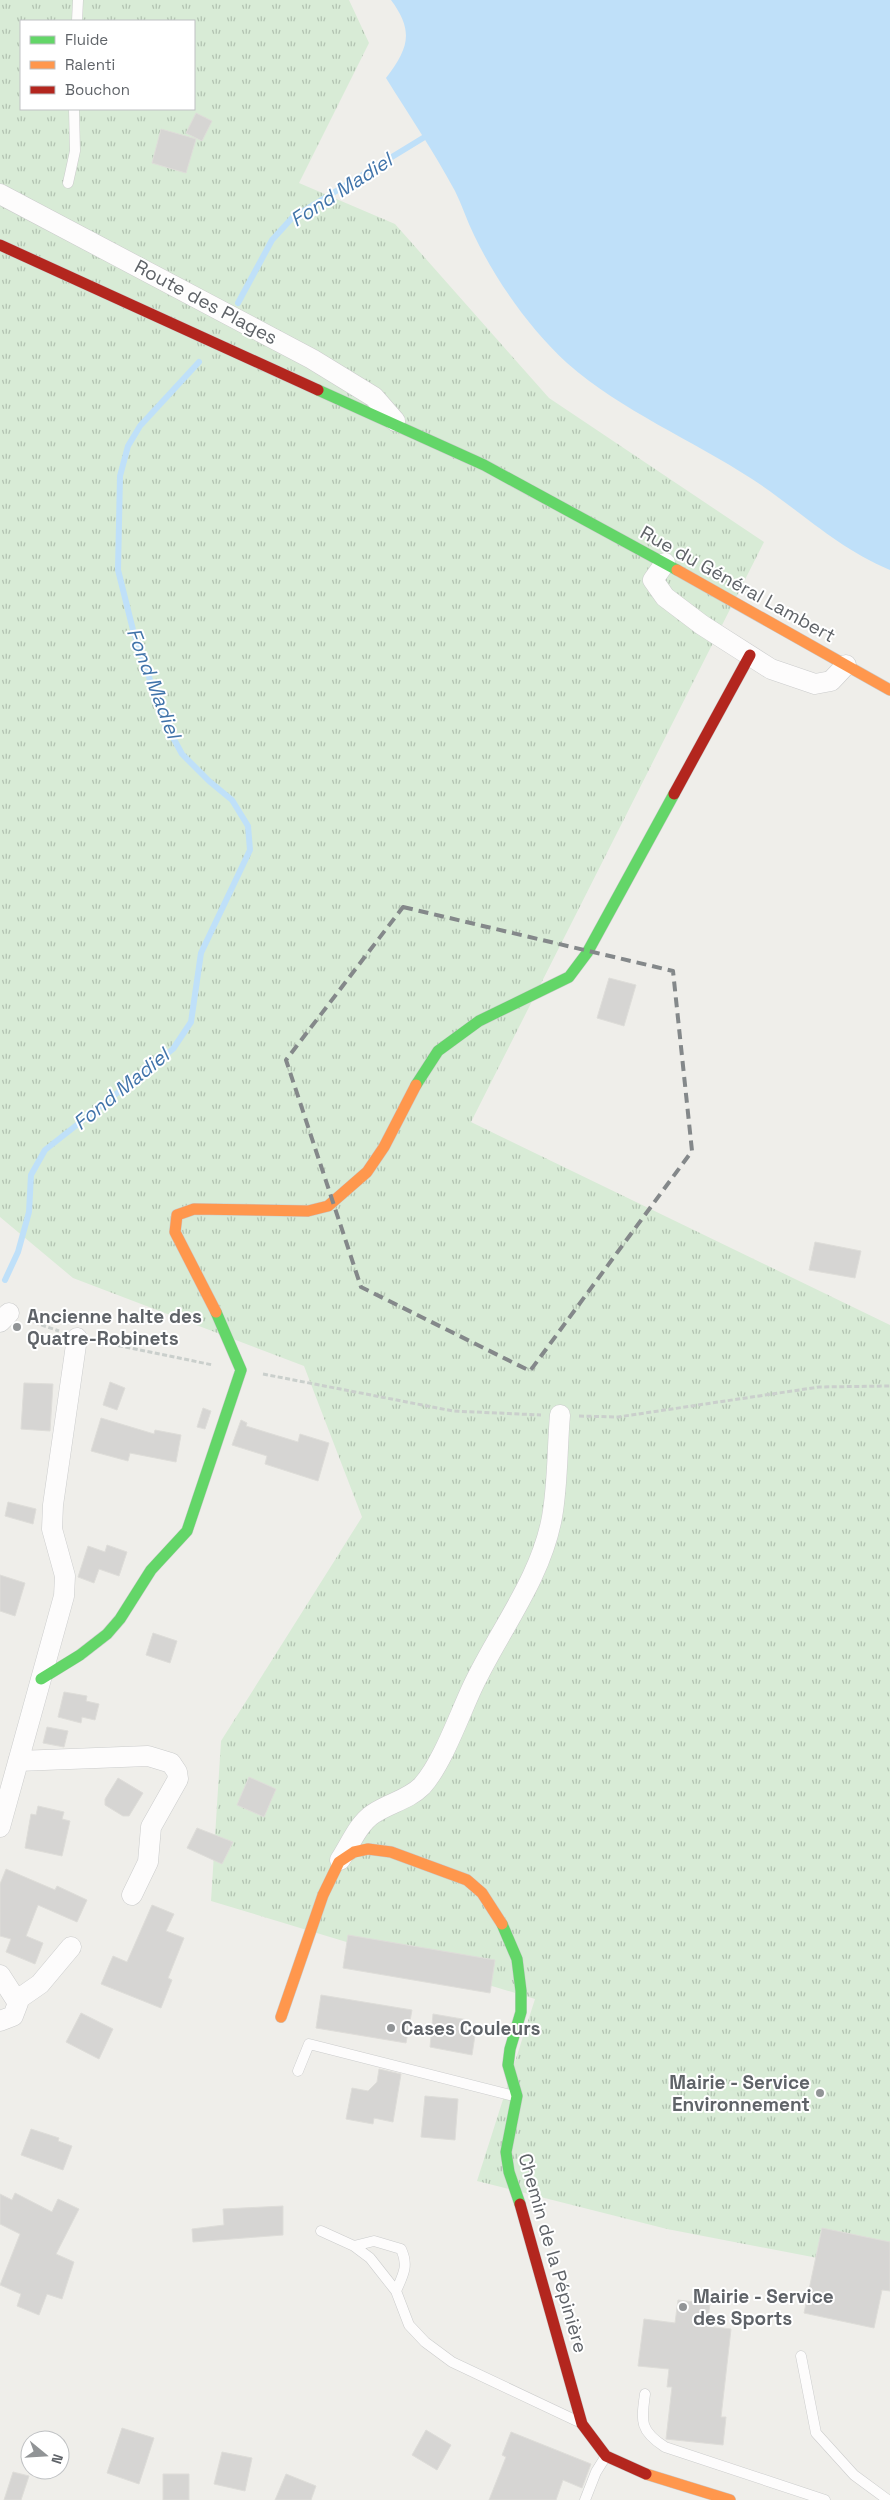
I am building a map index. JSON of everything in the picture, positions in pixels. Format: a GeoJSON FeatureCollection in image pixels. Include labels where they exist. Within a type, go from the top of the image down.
{"type":"FeatureCollection","features":[{"type":"Feature","properties":{"kind":"street","name":"Route des Plages"},"geometry":{"type":"LineString","coordinates":[[0,194],[312,359],[374,397],[399,427]]}},
{"type":"Feature","properties":{"kind":"street","name":"Route des Plages"},"geometry":{"type":"LineString","coordinates":[[0,245],[484,465],[570,510]]}},
{"type":"Feature","properties":{"kind":"street","name":"Rue du Général Lambert"},"geometry":{"type":"LineString","coordinates":[[570,510],[890,690]]}},
{"type":"Feature","properties":{"kind":"street"},"geometry":{"type":"LineString","coordinates":[[665,563],[653,580],[665,597],[702,625],[771,669],[816,684],[832,681],[846,665]]}},
{"type":"Feature","properties":{"kind":"street"},"geometry":{"type":"LineString","coordinates":[[40,1679],[87,1652],[102,1640],[116,1624],[150,1571],[179,1542],[187,1531],[241,1370],[215,1310],[175,1232],[178,1215],[194,1209],[215,1211],[308,1211],[328,1206],[367,1172],[384,1146],[412,1091],[438,1051],[478,1021],[569,977],[587,953],[750,655]]}},
{"type":"Feature","properties":{"kind":"street"},"geometry":{"type":"LineString","coordinates":[[0,1827],[64,1596],[65,1576],[52,1529],[53,1505],[77,1338]]}},
{"type":"Feature","properties":{"kind":"street"},"geometry":{"type":"LineString","coordinates":[[281,2017],[323,1895],[339,1862],[360,1827],[373,1814],[410,1796],[422,1786],[434,1770],[482,1668],[521,1598],[544,1548],[552,1517],[560,1415]]}},
{"type":"Feature","properties":{"kind":"street"},"geometry":{"type":"LineString","coordinates":[[18,1761],[148,1756],[171,1763],[177,1772],[178,1779],[151,1827],[148,1862],[132,1895]]}},
{"type":"Feature","properties":{"kind":"street","name":"Chemin de la Pépinière"},"geometry":{"type":"LineString","coordinates":[[339,1862],[354,1852],[368,1849],[391,1852],[450,1872],[467,1880],[482,1893],[507,1932],[517,1959],[521,2012],[510,2049],[508,2064],[517,2096],[508,2133],[506,2152],[509,2172],[528,2226],[582,2424],[606,2456],[635,2471],[730,2500]]}},
{"type":"Feature","properties":{"kind":"street"},"geometry":{"type":"LineString","coordinates":[[17,2000],[40,1984],[70,1947]]}},
{"type":"Feature","properties":{"kind":"street"},"geometry":{"type":"LineString","coordinates":[[0,1975],[17,2000],[18,2009],[13,2016],[0,2021]]}},
{"type":"Feature","properties":{"kind":"lane"},"geometry":{"type":"LineString","coordinates":[[77,20],[78,0]]}},
{"type":"Feature","properties":{"kind":"lane"},"geometry":{"type":"LineString","coordinates":[[68,183],[75,151],[74,110]]}},
{"type":"Feature","properties":{"kind":"lane"},"geometry":{"type":"LineString","coordinates":[[298,2071],[309,2044],[517,2096]]}},
{"type":"Feature","properties":{"kind":"lane"},"geometry":{"type":"LineString","coordinates":[[321,2231],[354,2246],[370,2258],[396,2291],[410,2325],[425,2342],[452,2362],[582,2424]]}},
{"type":"Feature","properties":{"kind":"lane"},"geometry":{"type":"LineString","coordinates":[[354,2246],[374,2242],[402,2249],[406,2260],[404,2274],[396,2291]]}},
{"type":"Feature","properties":{"kind":"lane"},"geometry":{"type":"LineString","coordinates":[[801,2356],[816,2434],[854,2475],[888,2500]]}},
{"type":"Feature","properties":{"kind":"lane"},"geometry":{"type":"LineString","coordinates":[[645,2394],[641,2420],[645,2429],[665,2447],[825,2500]]}},
{"type":"Feature","properties":{"kind":"lane"},"geometry":{"type":"LineString","coordinates":[[585,2500],[596,2472],[606,2456]]}},
{"type":"Feature","properties":{"kind":"path"},"geometry":{"type":"LineString","coordinates":[[5,1317],[77,1338],[453,1411],[618,1418],[819,1387],[890,1386]]}},
{"type":"Feature","properties":{"kind":"highlighted area"},"geometry":{"type":"Polygon","coordinates":[[[403,907],[673,971],[692,1151],[530,1371],[361,1287],[286,1060],[403,907]]]}},
{"type":"Feature","properties":{"kind":"green space"},"geometry":{"type":"Polygon","coordinates":[[[0,0],[349,0],[369,43],[299,183],[395,224],[549,398],[764,542],[471,1122],[890,1325],[890,2272],[667,2229],[477,2181],[535,1999],[211,1901],[221,1741],[362,1517],[304,1366],[73,1278],[0,1217],[0,0]]]}},
{"type":"Feature","properties":{"kind":"water"},"geometry":{"type":"Polygon","coordinates":[[[391,0],[890,0],[890,570],[870,561],[835,539],[752,479],[611,396],[553,350],[527,320],[503,287],[474,235],[458,196],[447,176],[386,78],[400,58],[406,39],[403,21],[391,0]]]}},
{"type":"Feature","properties":{"kind":"building"},"geometry":{"type":"Polygon","coordinates":[[[196,113],[212,121],[202,141],[186,133],[196,113]]]}},
{"type":"Feature","properties":{"kind":"building"},"geometry":{"type":"Polygon","coordinates":[[[161,129],[196,139],[186,173],[152,163],[161,129]]]}},
{"type":"Feature","properties":{"kind":"building"},"geometry":{"type":"Polygon","coordinates":[[[609,978],[636,985],[624,1026],[597,1018],[609,978]]]}},
{"type":"Feature","properties":{"kind":"building"},"geometry":{"type":"Polygon","coordinates":[[[815,1242],[861,1251],[855,1278],[809,1270],[815,1242]]]}},
{"type":"Feature","properties":{"kind":"building"},"geometry":{"type":"Polygon","coordinates":[[[110,1382],[125,1388],[117,1410],[103,1405],[110,1382]]]}},
{"type":"Feature","properties":{"kind":"building"},"geometry":{"type":"Polygon","coordinates":[[[24,1383],[53,1384],[50,1431],[21,1429],[24,1383]]]}},
{"type":"Feature","properties":{"kind":"building"},"geometry":{"type":"Polygon","coordinates":[[[203,1408],[211,1411],[205,1429],[197,1427],[203,1408]]]}},
{"type":"Feature","properties":{"kind":"building"},"geometry":{"type":"Polygon","coordinates":[[[101,1418],[154,1434],[155,1430],[181,1435],[176,1462],[130,1453],[128,1461],[91,1451],[101,1418]]]}},
{"type":"Feature","properties":{"kind":"building"},"geometry":{"type":"Polygon","coordinates":[[[241,1420],[247,1423],[246,1426],[298,1442],[300,1434],[329,1443],[318,1481],[265,1464],[267,1456],[232,1445],[241,1420]]]}},
{"type":"Feature","properties":{"kind":"building"},"geometry":{"type":"Polygon","coordinates":[[[8,1502],[36,1509],[33,1524],[5,1516],[8,1502]]]}},
{"type":"Feature","properties":{"kind":"building"},"geometry":{"type":"Polygon","coordinates":[[[107,1545],[127,1552],[119,1576],[99,1569],[94,1583],[78,1577],[88,1546],[105,1552],[107,1545]]]}},
{"type":"Feature","properties":{"kind":"building"},"geometry":{"type":"Polygon","coordinates":[[[0,1575],[25,1583],[15,1616],[0,1611],[0,1575]]]}},
{"type":"Feature","properties":{"kind":"building"},"geometry":{"type":"Polygon","coordinates":[[[153,1633],[177,1641],[170,1663],[146,1655],[153,1633]]]}},
{"type":"Feature","properties":{"kind":"building"},"geometry":{"type":"Polygon","coordinates":[[[64,1692],[87,1696],[86,1701],[99,1704],[95,1720],[82,1717],[81,1723],[58,1717],[64,1692]]]}},
{"type":"Feature","properties":{"kind":"building"},"geometry":{"type":"Polygon","coordinates":[[[47,1727],[68,1731],[64,1747],[43,1743],[47,1727]]]}},
{"type":"Feature","properties":{"kind":"building"},"geometry":{"type":"Polygon","coordinates":[[[249,1777],[276,1789],[264,1817],[237,1805],[249,1777]]]}},
{"type":"Feature","properties":{"kind":"building"},"geometry":{"type":"Polygon","coordinates":[[[118,1778],[143,1793],[129,1816],[123,1816],[105,1805],[105,1799],[118,1778]]]}},
{"type":"Feature","properties":{"kind":"building"},"geometry":{"type":"Polygon","coordinates":[[[38,1806],[64,1812],[62,1819],[70,1821],[62,1856],[25,1848],[31,1814],[36,1815],[38,1806]]]}},
{"type":"Feature","properties":{"kind":"building"},"geometry":{"type":"Polygon","coordinates":[[[197,1828],[233,1842],[222,1864],[187,1848],[197,1828]]]}},
{"type":"Feature","properties":{"kind":"building"},"geometry":{"type":"Polygon","coordinates":[[[6,1869],[55,1890],[57,1886],[87,1900],[77,1922],[38,1905],[26,1936],[43,1943],[35,1964],[6,1952],[11,1939],[0,1936],[0,1884],[6,1869]]]}},
{"type":"Feature","properties":{"kind":"building"},"geometry":{"type":"Polygon","coordinates":[[[152,1905],[174,1914],[166,1931],[184,1938],[168,1978],[172,1980],[161,2008],[101,1984],[113,1956],[127,1962],[152,1905]]]}},
{"type":"Feature","properties":{"kind":"building"},"geometry":{"type":"Polygon","coordinates":[[[348,1935],[495,1960],[490,1993],[343,1968],[348,1935]]]}},
{"type":"Feature","properties":{"kind":"building"},"geometry":{"type":"Polygon","coordinates":[[[321,1995],[412,2010],[406,2043],[316,2028],[321,1995]]]}},
{"type":"Feature","properties":{"kind":"building"},"geometry":{"type":"Polygon","coordinates":[[[81,2013],[113,2029],[99,2059],[66,2042],[81,2013]]]}},
{"type":"Feature","properties":{"kind":"building"},"geometry":{"type":"Polygon","coordinates":[[[433,2014],[468,2020],[466,2033],[475,2035],[472,2055],[430,2047],[433,2014]]]}},
{"type":"Feature","properties":{"kind":"building"},"geometry":{"type":"Polygon","coordinates":[[[379,2069],[401,2074],[393,2122],[374,2118],[373,2124],[346,2119],[352,2088],[368,2091],[377,2082],[379,2069]]]}},
{"type":"Feature","properties":{"kind":"building"},"geometry":{"type":"Polygon","coordinates":[[[425,2096],[458,2099],[455,2140],[421,2137],[425,2096]]]}},
{"type":"Feature","properties":{"kind":"building"},"geometry":{"type":"Polygon","coordinates":[[[31,2129],[59,2138],[58,2141],[72,2146],[63,2170],[21,2155],[31,2129]]]}},
{"type":"Feature","properties":{"kind":"building"},"geometry":{"type":"Polygon","coordinates":[[[15,2193],[52,2212],[58,2199],[79,2209],[56,2254],[74,2262],[62,2299],[47,2294],[39,2315],[17,2306],[21,2294],[0,2285],[20,2234],[0,2224],[0,2194],[12,2200],[15,2193]]]}},
{"type":"Feature","properties":{"kind":"building"},"geometry":{"type":"Polygon","coordinates":[[[283,2206],[283,2235],[193,2242],[192,2229],[224,2225],[223,2209],[283,2206]]]}},
{"type":"Feature","properties":{"kind":"building"},"geometry":{"type":"Polygon","coordinates":[[[822,2228],[890,2242],[890,2291],[882,2290],[874,2328],[804,2313],[822,2228]]]}},
{"type":"Feature","properties":{"kind":"building"},"geometry":{"type":"Polygon","coordinates":[[[678,2300],[710,2304],[707,2326],[731,2329],[721,2417],[726,2417],[723,2445],[666,2439],[672,2387],[667,2387],[669,2369],[638,2366],[644,2319],[675,2323],[678,2300]]]}},
{"type":"Feature","properties":{"kind":"building"},"geometry":{"type":"Polygon","coordinates":[[[122,2428],[154,2438],[139,2484],[107,2473],[122,2428]]]}},
{"type":"Feature","properties":{"kind":"building"},"geometry":{"type":"Polygon","coordinates":[[[426,2430],[451,2445],[437,2470],[412,2455],[426,2430]]]}},
{"type":"Feature","properties":{"kind":"building"},"geometry":{"type":"Polygon","coordinates":[[[511,2432],[591,2464],[582,2488],[563,2480],[556,2500],[489,2500],[506,2457],[502,2455],[511,2432]]]}},
{"type":"Feature","properties":{"kind":"building"},"geometry":{"type":"Polygon","coordinates":[[[222,2452],[252,2458],[245,2491],[214,2484],[222,2452]]]}},
{"type":"Feature","properties":{"kind":"building"},"geometry":{"type":"Polygon","coordinates":[[[13,2472],[20,2474],[20,2480],[28,2480],[21,2500],[4,2500],[13,2472]]]}},
{"type":"Feature","properties":{"kind":"building"},"geometry":{"type":"Polygon","coordinates":[[[163,2474],[189,2474],[189,2500],[163,2500],[163,2474]]]}},
{"type":"Feature","properties":{"kind":"building"},"geometry":{"type":"Polygon","coordinates":[[[286,2474],[316,2486],[311,2500],[275,2500],[286,2474]]]}},
{"type":"Feature","properties":{"kind":"waterway","name":"Fond Madiel"},"geometry":{"type":"LineString","coordinates":[[238,303],[272,240],[292,218],[423,138]]}},
{"type":"Feature","properties":{"kind":"waterway","name":"Fond Madiel"},"geometry":{"type":"LineString","coordinates":[[5,1280],[18,1252],[29,1212],[31,1175],[45,1150],[173,1049],[191,1022],[201,953],[250,850],[248,826],[232,800],[209,781],[182,754],[164,721],[133,630],[118,570],[120,476],[128,446],[140,426],[199,362]]}},
{"type":"Feature","properties":{"kind":"traffic: fast"},"geometry":{"type":"LineString","coordinates":[[318,390],[484,465],[677,570]]}},
{"type":"Feature","properties":{"kind":"traffic: fast"},"geometry":{"type":"LineString","coordinates":[[416,1085],[438,1051],[479,1021],[569,977],[587,953],[674,794]]}},
{"type":"Feature","properties":{"kind":"traffic: fast"},"geometry":{"type":"LineString","coordinates":[[41,1679],[80,1655],[107,1634],[120,1619],[151,1570],[187,1531],[241,1370],[216,1312]]}},
{"type":"Feature","properties":{"kind":"traffic: fast"},"geometry":{"type":"LineString","coordinates":[[502,1924],[517,1959],[521,1991],[521,2012],[510,2049],[508,2065],[517,2096],[506,2152],[509,2172],[520,2204]]}},
{"type":"Feature","properties":{"kind":"traffic: slow"},"geometry":{"type":"LineString","coordinates":[[677,570],[890,690]]}},
{"type":"Feature","properties":{"kind":"traffic: slow"},"geometry":{"type":"LineString","coordinates":[[216,1312],[175,1232],[177,1215],[194,1209],[308,1211],[328,1206],[367,1172],[384,1147],[416,1085]]}},
{"type":"Feature","properties":{"kind":"traffic: slow"},"geometry":{"type":"LineString","coordinates":[[281,2017],[323,1895],[339,1862],[354,1852],[368,1849],[391,1852],[467,1880],[482,1893],[502,1924]]}},
{"type":"Feature","properties":{"kind":"traffic: slow"},"geometry":{"type":"LineString","coordinates":[[646,2474],[730,2500]]}},
{"type":"Feature","properties":{"kind":"traffic: jam"},"geometry":{"type":"LineString","coordinates":[[0,245],[318,390]]}},
{"type":"Feature","properties":{"kind":"traffic: jam"},"geometry":{"type":"LineString","coordinates":[[674,794],[750,655]]}},
{"type":"Feature","properties":{"kind":"traffic: jam"},"geometry":{"type":"LineString","coordinates":[[520,2204],[582,2424],[606,2456],[646,2474]]}},
{"type":"Feature","properties":{"kind":"place","name":"Ancienne halte des Quatre-Robinets"},"geometry":{"type":"Point","coordinates":[17,1327]}},
{"type":"Feature","properties":{"kind":"place","name":"Cases Couleurs"},"geometry":{"type":"Point","coordinates":[391,2028]}},
{"type":"Feature","properties":{"kind":"place","name":"Mairie - Service Environnement"},"geometry":{"type":"Point","coordinates":[820,2093]}},
{"type":"Feature","properties":{"kind":"place","name":"Mairie - Service des Sports"},"geometry":{"type":"Point","coordinates":[683,2307]}}]}
